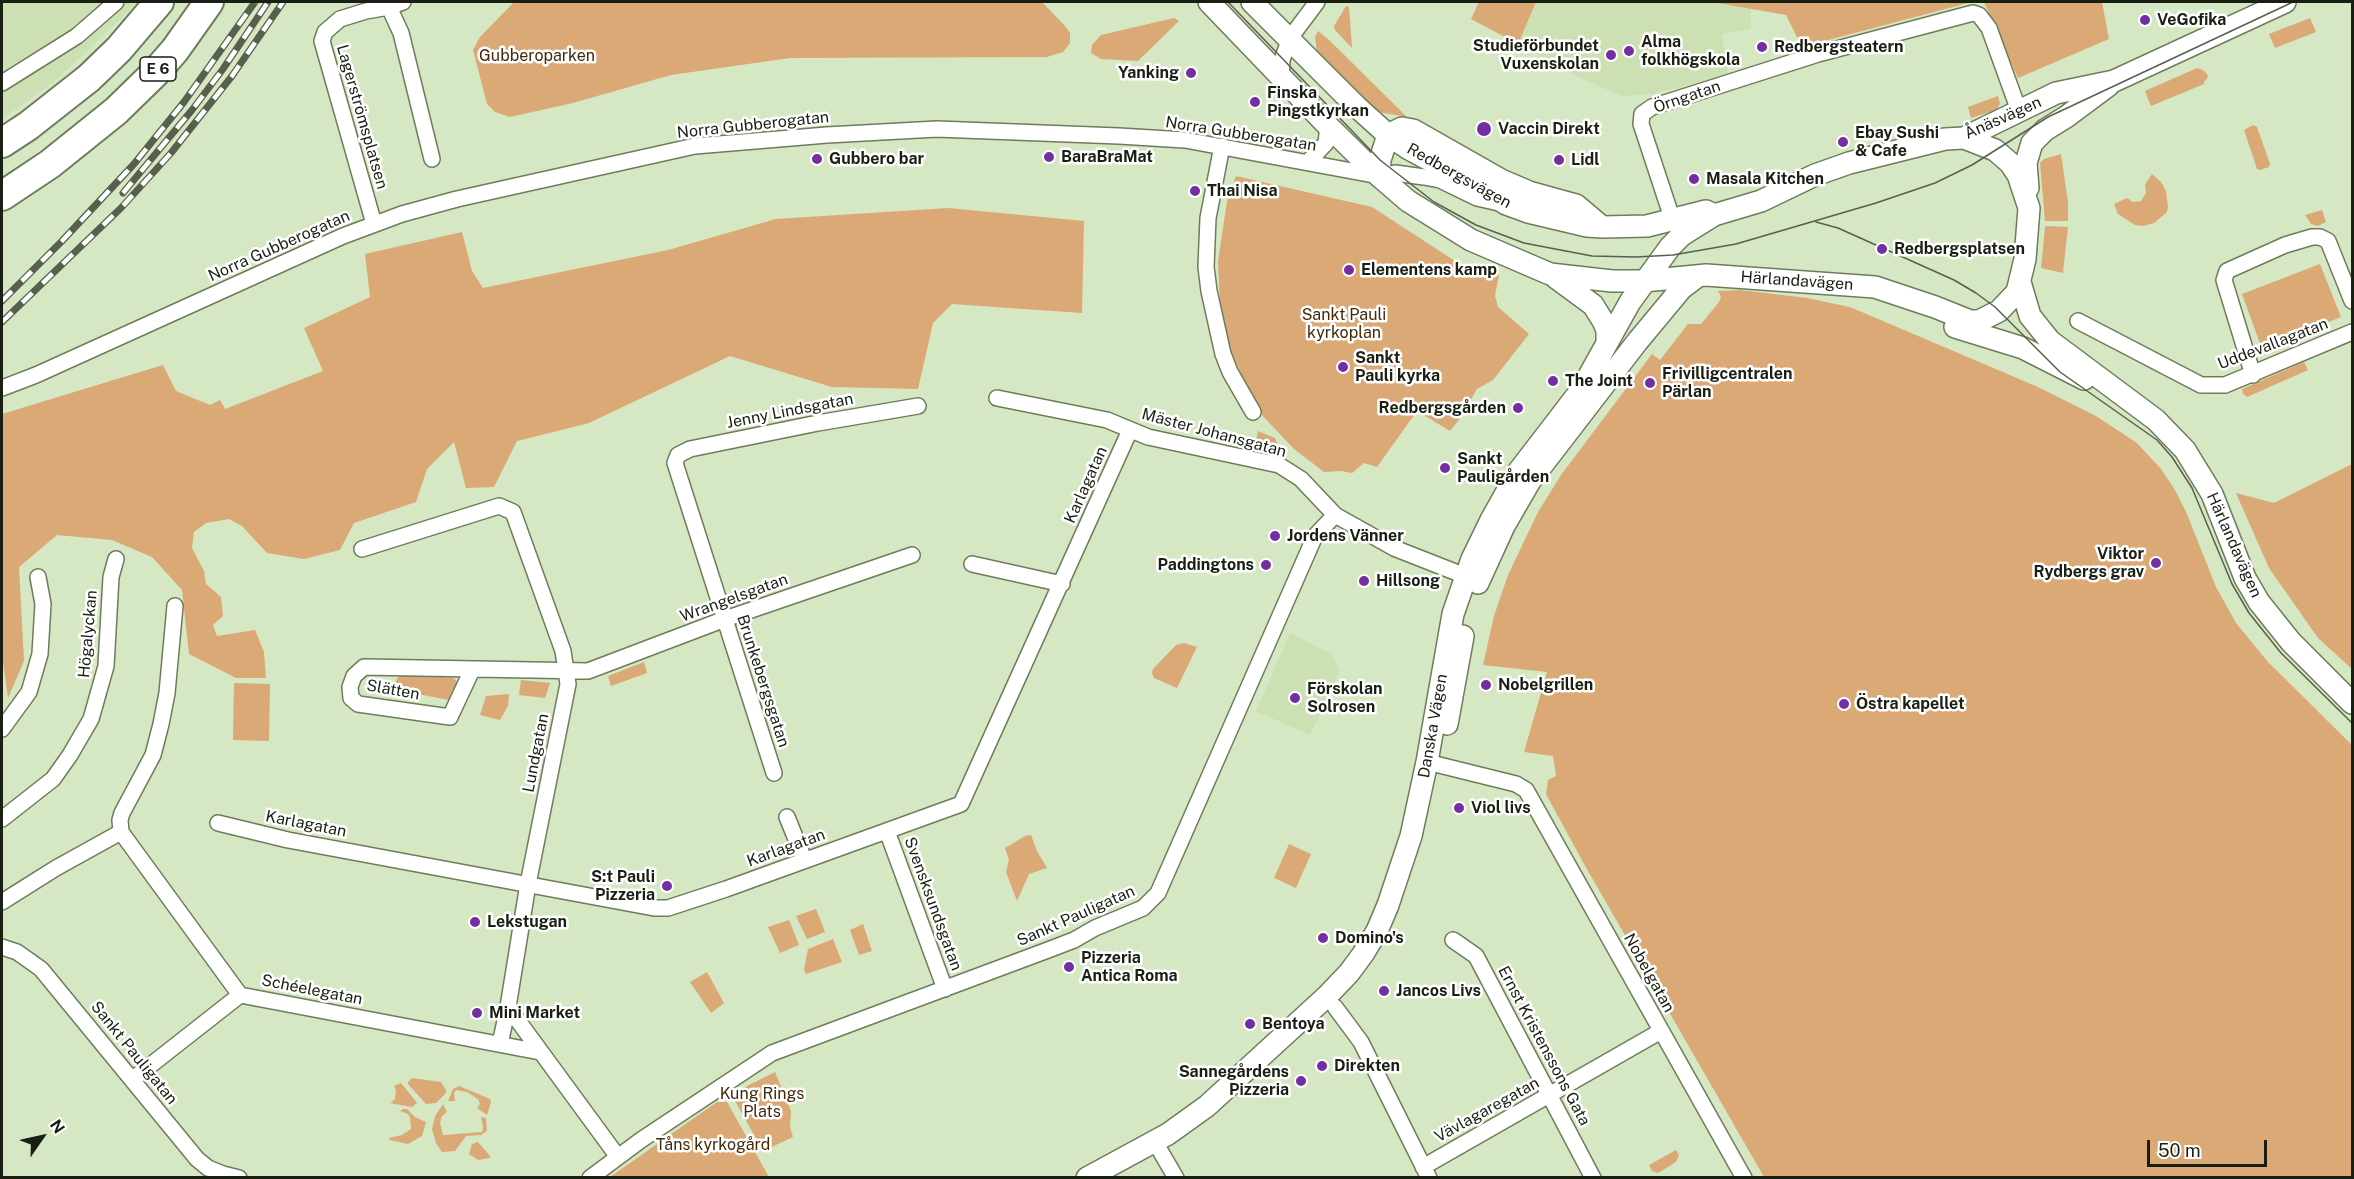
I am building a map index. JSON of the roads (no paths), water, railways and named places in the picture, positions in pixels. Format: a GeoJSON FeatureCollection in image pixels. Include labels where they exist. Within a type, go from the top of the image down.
{"type":"FeatureCollection","features":[{"type":"Feature","properties":{"kind":"highway","name":"E 6"},"geometry":{"type":"LineString","coordinates":[[2,143],[28,126],[89,78],[119,50],[159,2]]}},
{"type":"Feature","properties":{"kind":"highway","name":"E 6"},"geometry":{"type":"LineString","coordinates":[[2,196],[50,164],[116,111],[175,50],[209,2]]}},
{"type":"Feature","properties":{"kind":"street"},"geometry":{"type":"LineString","coordinates":[[2,83],[77,36],[116,2]]}},
{"type":"Feature","properties":{"kind":"street"},"geometry":{"type":"LineString","coordinates":[[1209,2],[1378,176],[1408,201],[1458,233],[1550,274],[1593,306],[1604,321],[1607,343]]}},
{"type":"Feature","properties":{"kind":"street","name":"Redbergsvägen"},"geometry":{"type":"LineString","coordinates":[[1252,2],[1388,135],[1506,204],[1528,212],[1587,226],[1602,227],[1647,226],[1706,211],[1714,215]]}},
{"type":"Feature","properties":{"kind":"street"},"geometry":{"type":"LineString","coordinates":[[1281,77],[1282,60],[1290,38],[1317,2]]}},
{"type":"Feature","properties":{"kind":"street","name":"Ånäsvägen"},"geometry":{"type":"LineString","coordinates":[[1714,215],[1761,201],[1815,175],[1849,163],[1945,139],[1964,138],[2056,93],[2114,81],[2285,2]]}},
{"type":"Feature","properties":{"kind":"street","name":"Lagerströmsplatsen"},"geometry":{"type":"LineString","coordinates":[[374,224],[322,41],[325,32],[340,19],[396,4],[432,159]]}},
{"type":"Feature","properties":{"kind":"street","name":"Örngatan"},"geometry":{"type":"LineString","coordinates":[[1672,218],[1641,124],[1642,114],[1652,107],[1818,54],[1973,13],[1979,15],[1989,28],[2019,111]]}},
{"type":"Feature","properties":{"kind":"street"},"geometry":{"type":"LineString","coordinates":[[2020,282],[2027,246],[2029,202],[2026,163],[2032,143],[2045,130],[2114,81]]}},
{"type":"Feature","properties":{"kind":"street"},"geometry":{"type":"LineString","coordinates":[[1308,162],[1326,143],[1328,126]]}},
{"type":"Feature","properties":{"kind":"street","name":"Redbergsvägen"},"geometry":{"type":"LineString","coordinates":[[1378,176],[1380,160],[1388,135],[1402,128],[1417,130],[1501,180],[1529,192],[1576,206],[1602,227]]}},
{"type":"Feature","properties":{"kind":"street","name":"Norra Gubberogatan"},"geometry":{"type":"LineString","coordinates":[[2,388],[36,375],[374,224],[457,199],[695,146],[937,129],[1119,136],[1222,146],[1378,176],[1408,174],[1440,180],[1477,198],[1506,204]]}},
{"type":"Feature","properties":{"kind":"street"},"geometry":{"type":"LineString","coordinates":[[1964,138],[1995,150],[2010,162],[2029,202]]}},
{"type":"Feature","properties":{"kind":"street"},"geometry":{"type":"LineString","coordinates":[[1222,146],[1208,218],[1206,267],[1223,354],[1230,372],[1253,412]]}},
{"type":"Feature","properties":{"kind":"street","name":"Danska Vägen"},"geometry":{"type":"LineString","coordinates":[[1087,1178],[1158,1148],[1246,1072],[1328,996],[1349,973],[1377,931],[1388,905],[1433,763],[1467,617],[1472,579],[1484,534],[1518,472],[1581,390],[1607,343],[1655,273],[1682,236],[1714,215]]}},
{"type":"Feature","properties":{"kind":"street"},"geometry":{"type":"LineString","coordinates":[[1629,227],[1651,238],[1657,248],[1654,308],[1640,330],[1637,342]]}},
{"type":"Feature","properties":{"kind":"street"},"geometry":{"type":"LineString","coordinates":[[2253,375],[2224,280],[2227,271],[2285,245],[2320,237],[2328,241],[2352,301]]}},
{"type":"Feature","properties":{"kind":"street"},"geometry":{"type":"LineString","coordinates":[[1550,274],[1602,280],[1655,273],[1698,276]]}},
{"type":"Feature","properties":{"kind":"street","name":"Danska Vägen"},"geometry":{"type":"LineString","coordinates":[[1472,579],[1530,481],[1637,342],[1681,290],[1698,276]]}},
{"type":"Feature","properties":{"kind":"street","name":"Härlandavägen"},"geometry":{"type":"LineString","coordinates":[[1698,276],[1875,287],[1970,321],[1979,321],[1992,316],[2011,300],[2020,282]]}},
{"type":"Feature","properties":{"kind":"street","name":"Härlandavägen"},"geometry":{"type":"LineString","coordinates":[[2020,282],[2030,316],[2043,334],[2115,391],[2157,420],[2191,458],[2212,494],[2245,578],[2259,602],[2291,642],[2352,703]]}},
{"type":"Feature","properties":{"kind":"street","name":"Härlandavägen"},"geometry":{"type":"LineString","coordinates":[[1894,295],[1919,314],[2023,348],[2073,374],[2115,391]]}},
{"type":"Feature","properties":{"kind":"street","name":"Uddevallagatan"},"geometry":{"type":"LineString","coordinates":[[2078,321],[2201,385],[2225,385],[2352,332]]}},
{"type":"Feature","properties":{"kind":"street","name":"Mäster Johansgatan"},"geometry":{"type":"LineString","coordinates":[[997,398],[1107,420],[1148,437],[1279,465],[1301,479],[1335,515]]}},
{"type":"Feature","properties":{"kind":"street","name":"Jenny Lindsgatan"},"geometry":{"type":"LineString","coordinates":[[675,463],[678,455],[690,449],[818,423],[918,406]]}},
{"type":"Feature","properties":{"kind":"street","name":"Karlagatan"},"geometry":{"type":"LineString","coordinates":[[218,824],[288,840],[654,908],[668,908],[961,804],[1130,430]]}},
{"type":"Feature","properties":{"kind":"street","name":"Brunkebergsgatan"},"geometry":{"type":"LineString","coordinates":[[675,463],[774,773]]}},
{"type":"Feature","properties":{"kind":"street","name":"Lundgatan"},"geometry":{"type":"LineString","coordinates":[[362,549],[500,506],[513,512],[563,651],[568,684],[528,884],[500,1044]]}},
{"type":"Feature","properties":{"kind":"street"},"geometry":{"type":"LineString","coordinates":[[1335,515],[1394,548],[1472,579]]}},
{"type":"Feature","properties":{"kind":"street","name":"Sankt Pauligatan"},"geometry":{"type":"LineString","coordinates":[[590,1178],[772,1053],[1074,940],[1095,928],[1143,908],[1158,893],[1315,536],[1335,515]]}},
{"type":"Feature","properties":{"kind":"street","name":"Wrangelsgatan"},"geometry":{"type":"LineString","coordinates":[[567,672],[588,671],[725,619],[912,555]]}},
{"type":"Feature","properties":{"kind":"street","name":"Högalyckan"},"geometry":{"type":"LineString","coordinates":[[2,819],[53,779],[91,719],[106,666],[111,577],[116,559]]}},
{"type":"Feature","properties":{"kind":"street"},"geometry":{"type":"LineString","coordinates":[[972,564],[1062,584]]}},
{"type":"Feature","properties":{"kind":"street"},"geometry":{"type":"LineString","coordinates":[[2,729],[29,692],[39,654],[43,604],[38,577]]}},
{"type":"Feature","properties":{"kind":"street"},"geometry":{"type":"LineString","coordinates":[[2,902],[56,868],[121,832],[122,813],[153,755],[161,724],[167,693],[175,606]]}},
{"type":"Feature","properties":{"kind":"street","name":"Slätten"},"geometry":{"type":"LineString","coordinates":[[472,670],[450,717],[358,704],[351,698],[350,687],[354,676],[364,668],[472,670],[567,672]]}},
{"type":"Feature","properties":{"kind":"street","name":"Danska Vägen"},"geometry":{"type":"LineString","coordinates":[[1115,1178],[1158,1148],[1215,1116],[1348,995],[1371,966],[1398,911],[1424,839],[1433,763]]}},
{"type":"Feature","properties":{"kind":"street","name":"Nobelgatan"},"geometry":{"type":"LineString","coordinates":[[1433,763],[1522,786],[1531,798],[1744,1178]]}},
{"type":"Feature","properties":{"kind":"street"},"geometry":{"type":"LineString","coordinates":[[788,817],[804,859]]}},
{"type":"Feature","properties":{"kind":"street","name":"Svensksundsgatan"},"geometry":{"type":"LineString","coordinates":[[887,831],[945,989]]}},
{"type":"Feature","properties":{"kind":"street","name":"Schéelegatan"},"geometry":{"type":"LineString","coordinates":[[121,832],[240,995],[540,1052]]}},
{"type":"Feature","properties":{"kind":"street","name":"Ernst Kristenssons Gata"},"geometry":{"type":"LineString","coordinates":[[1452,940],[1476,956],[1593,1178]]}},
{"type":"Feature","properties":{"kind":"street","name":"Sankt Pauligatan"},"geometry":{"type":"LineString","coordinates":[[2,947],[17,952],[41,969],[133,1079],[197,1160],[203,1173],[239,1178]]}},
{"type":"Feature","properties":{"kind":"street"},"geometry":{"type":"LineString","coordinates":[[133,1079],[240,995]]}},
{"type":"Feature","properties":{"kind":"street"},"geometry":{"type":"LineString","coordinates":[[507,1007],[618,1157]]}},
{"type":"Feature","properties":{"kind":"street"},"geometry":{"type":"LineString","coordinates":[[1335,1007],[1361,1042],[1426,1172]]}},
{"type":"Feature","properties":{"kind":"street","name":"Vävlagaregatan"},"geometry":{"type":"LineString","coordinates":[[1426,1172],[1661,1031]]}},
{"type":"Feature","properties":{"kind":"street"},"geometry":{"type":"LineString","coordinates":[[1158,1148],[1176,1178]]}},
{"type":"Feature","properties":{"kind":"tram line"},"geometry":{"type":"LineString","coordinates":[[1228,2],[1380,160],[1434,202],[1476,225],[1524,243],[1592,256],[1636,257],[1673,255],[1736,244],[1876,203],[1935,183],[1972,165],[2048,117],[2293,2]]}},
{"type":"Feature","properties":{"kind":"tram line"},"geometry":{"type":"LineString","coordinates":[[1816,222],[1838,228],[1954,280],[1976,293],[1995,307],[2060,372],[2157,440],[2172,457],[2192,488],[2232,584],[2249,613],[2281,653],[2352,723]]}},
{"type":"Feature","properties":{"kind":"railway"},"geometry":{"type":"LineString","coordinates":[[2,301],[134,164],[184,102],[255,2]]}},
{"type":"Feature","properties":{"kind":"railway"},"geometry":{"type":"LineString","coordinates":[[123,193],[192,110],[268,2]]}},
{"type":"Feature","properties":{"kind":"railway"},"geometry":{"type":"LineString","coordinates":[[2,322],[121,208],[171,153],[232,76],[283,2]]}},
{"type":"Feature","properties":{"kind":"place","name":"VeGofika"},"geometry":{"type":"Point","coordinates":[2145,20]}},
{"type":"Feature","properties":{"kind":"place","name":"Redbergsteatern"},"geometry":{"type":"Point","coordinates":[1762,47]}},
{"type":"Feature","properties":{"kind":"place","name":"Alma folkhögskola"},"geometry":{"type":"Point","coordinates":[1629,51]}},
{"type":"Feature","properties":{"kind":"place","name":"Studieförbundet Vuxenskolan"},"geometry":{"type":"Point","coordinates":[1611,55]}},
{"type":"Feature","properties":{"kind":"place","name":"Yanking"},"geometry":{"type":"Point","coordinates":[1191,73]}},
{"type":"Feature","properties":{"kind":"place","name":"Finska Pingstkyrkan"},"geometry":{"type":"Point","coordinates":[1255,102]}},
{"type":"Feature","properties":{"kind":"place","name":"Vaccin Direkt"},"geometry":{"type":"Point","coordinates":[1484,129]}},
{"type":"Feature","properties":{"kind":"place","name":"Ebay Sushi & Cafe"},"geometry":{"type":"Point","coordinates":[1843,142]}},
{"type":"Feature","properties":{"kind":"place","name":"BaraBraMat"},"geometry":{"type":"Point","coordinates":[1049,157]}},
{"type":"Feature","properties":{"kind":"place","name":"Gubbero bar"},"geometry":{"type":"Point","coordinates":[817,159]}},
{"type":"Feature","properties":{"kind":"place","name":"Lidl"},"geometry":{"type":"Point","coordinates":[1559,160]}},
{"type":"Feature","properties":{"kind":"place","name":"Masala Kitchen"},"geometry":{"type":"Point","coordinates":[1694,179]}},
{"type":"Feature","properties":{"kind":"place","name":"Thai Nisa"},"geometry":{"type":"Point","coordinates":[1195,191]}},
{"type":"Feature","properties":{"kind":"place","name":"Redbergsplatsen"},"geometry":{"type":"Point","coordinates":[1882,249]}},
{"type":"Feature","properties":{"kind":"place","name":"Elementens kamp"},"geometry":{"type":"Point","coordinates":[1349,270]}},
{"type":"Feature","properties":{"kind":"place","name":"Sankt Pauli kyrka"},"geometry":{"type":"Point","coordinates":[1343,367]}},
{"type":"Feature","properties":{"kind":"place","name":"The Joint"},"geometry":{"type":"Point","coordinates":[1553,381]}},
{"type":"Feature","properties":{"kind":"place","name":"Frivilligcentralen Pärlan"},"geometry":{"type":"Point","coordinates":[1650,383]}},
{"type":"Feature","properties":{"kind":"place","name":"Redbergsgården"},"geometry":{"type":"Point","coordinates":[1518,408]}},
{"type":"Feature","properties":{"kind":"place","name":"Sankt Pauligården"},"geometry":{"type":"Point","coordinates":[1445,468]}},
{"type":"Feature","properties":{"kind":"place","name":"Jordens Vänner"},"geometry":{"type":"Point","coordinates":[1275,536]}},
{"type":"Feature","properties":{"kind":"place","name":"Viktor Rydbergs grav"},"geometry":{"type":"Point","coordinates":[2156,563]}},
{"type":"Feature","properties":{"kind":"place","name":"Paddingtons"},"geometry":{"type":"Point","coordinates":[1266,565]}},
{"type":"Feature","properties":{"kind":"place","name":"Hillsong"},"geometry":{"type":"Point","coordinates":[1364,581]}},
{"type":"Feature","properties":{"kind":"place","name":"Nobelgrillen"},"geometry":{"type":"Point","coordinates":[1486,685]}},
{"type":"Feature","properties":{"kind":"place","name":"Förskolan Solrosen"},"geometry":{"type":"Point","coordinates":[1295,698]}},
{"type":"Feature","properties":{"kind":"place","name":"Östra kapellet"},"geometry":{"type":"Point","coordinates":[1844,704]}},
{"type":"Feature","properties":{"kind":"place","name":"Viol livs"},"geometry":{"type":"Point","coordinates":[1459,808]}},
{"type":"Feature","properties":{"kind":"place","name":"S:t Pauli Pizzeria"},"geometry":{"type":"Point","coordinates":[667,886]}},
{"type":"Feature","properties":{"kind":"place","name":"Lekstugan"},"geometry":{"type":"Point","coordinates":[475,922]}},
{"type":"Feature","properties":{"kind":"place","name":"Domino's"},"geometry":{"type":"Point","coordinates":[1323,938]}},
{"type":"Feature","properties":{"kind":"place","name":"Pizzeria Antica Roma"},"geometry":{"type":"Point","coordinates":[1069,967]}},
{"type":"Feature","properties":{"kind":"place","name":"Jancos Livs"},"geometry":{"type":"Point","coordinates":[1384,991]}},
{"type":"Feature","properties":{"kind":"place","name":"Mini Market"},"geometry":{"type":"Point","coordinates":[477,1013]}},
{"type":"Feature","properties":{"kind":"place","name":"Bentoya"},"geometry":{"type":"Point","coordinates":[1250,1024]}},
{"type":"Feature","properties":{"kind":"place","name":"Direkten"},"geometry":{"type":"Point","coordinates":[1322,1066]}},
{"type":"Feature","properties":{"kind":"place","name":"Sannegårdens Pizzeria"},"geometry":{"type":"Point","coordinates":[1301,1081]}},
{"type":"Feature","properties":{"kind":"park label","name":"Gubberoparken"},"geometry":{"type":"Point","coordinates":[537,56]}},
{"type":"Feature","properties":{"kind":"park label","name":"Sankt Pauli kyrkoplan"},"geometry":{"type":"Point","coordinates":[1344,324]}},
{"type":"Feature","properties":{"kind":"park label","name":"Kung Rings Plats"},"geometry":{"type":"Point","coordinates":[762,1103]}},
{"type":"Feature","properties":{"kind":"park label","name":"Tåns kyrkogård"},"geometry":{"type":"Point","coordinates":[713,1145]}}]}
